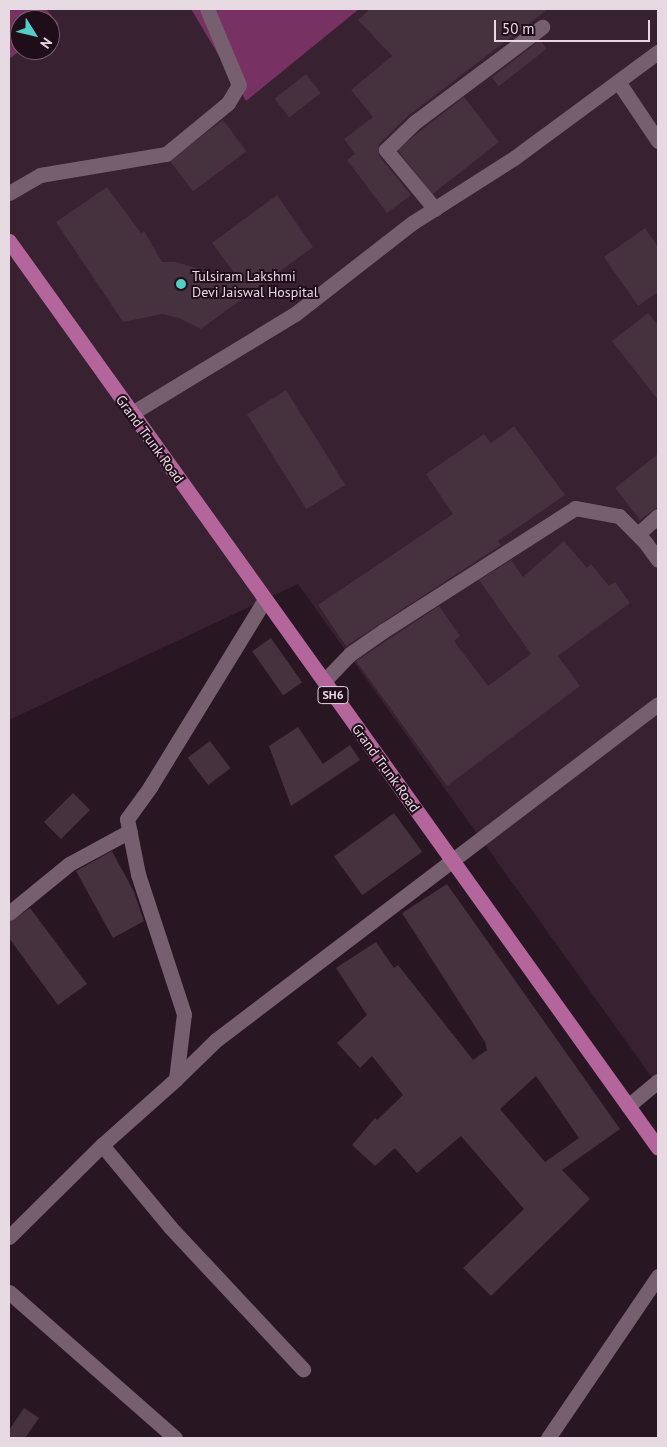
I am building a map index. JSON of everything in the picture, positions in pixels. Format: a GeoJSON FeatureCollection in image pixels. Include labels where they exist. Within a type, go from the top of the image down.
{"type":"FeatureCollection","features":[{"type":"Feature","properties":{"kind":"main road","name":"Grand Trunk Road"},"geometry":{"type":"LineString","coordinates":[[9,241],[658,1148]]}},
{"type":"Feature","properties":{"kind":"street"},"geometry":{"type":"LineString","coordinates":[[9,193],[40,175],[166,154],[228,104],[239,85],[207,9]]}},
{"type":"Feature","properties":{"kind":"street"},"geometry":{"type":"LineString","coordinates":[[435,209],[386,150],[415,122],[542,27]]}},
{"type":"Feature","properties":{"kind":"street"},"geometry":{"type":"LineString","coordinates":[[132,413],[295,314],[435,209],[514,158],[601,92],[619,83],[658,52]]}},
{"type":"Feature","properties":{"kind":"street"},"geometry":{"type":"LineString","coordinates":[[619,83],[658,141]]}},
{"type":"Feature","properties":{"kind":"street"},"geometry":{"type":"LineString","coordinates":[[324,681],[350,654],[383,631],[575,508],[619,516],[638,534],[658,560]]}},
{"type":"Feature","properties":{"kind":"street"},"geometry":{"type":"LineString","coordinates":[[638,534],[658,516]]}},
{"type":"Feature","properties":{"kind":"street"},"geometry":{"type":"LineString","coordinates":[[176,1079],[184,1014],[138,874],[127,819],[150,787],[265,599]]}},
{"type":"Feature","properties":{"kind":"street"},"geometry":{"type":"LineString","coordinates":[[9,1237],[102,1144],[176,1079],[216,1040],[658,704]]}},
{"type":"Feature","properties":{"kind":"street"},"geometry":{"type":"LineString","coordinates":[[9,913],[69,864],[130,831]]}},
{"type":"Feature","properties":{"kind":"street"},"geometry":{"type":"LineString","coordinates":[[628,1106],[658,1081]]}},
{"type":"Feature","properties":{"kind":"street"},"geometry":{"type":"LineString","coordinates":[[102,1144],[170,1227],[303,1370]]}},
{"type":"Feature","properties":{"kind":"street"},"geometry":{"type":"LineString","coordinates":[[548,1438],[658,1276]]}},
{"type":"Feature","properties":{"kind":"street"},"geometry":{"type":"LineString","coordinates":[[9,1292],[176,1438]]}},
{"type":"Feature","properties":{"kind":"shaded area"},"geometry":{"type":"Polygon","coordinates":[[[9,9],[658,9],[658,1086],[298,584],[9,720],[9,9]]]}},
{"type":"Feature","properties":{"kind":"shaded area"},"geometry":{"type":"Polygon","coordinates":[[[9,9],[46,9],[10,10],[9,59],[9,9]]]}},
{"type":"Feature","properties":{"kind":"shaded area"},"geometry":{"type":"Polygon","coordinates":[[[191,9],[359,9],[246,101],[191,9]]]}},
{"type":"Feature","properties":{"kind":"building"},"geometry":{"type":"Polygon","coordinates":[[[370,9],[548,9],[409,115],[379,144],[379,156],[411,195],[387,213],[347,160],[355,154],[344,139],[373,117],[351,90],[392,56],[358,20],[370,9]]]}},
{"type":"Feature","properties":{"kind":"building"},"geometry":{"type":"Polygon","coordinates":[[[540,40],[547,49],[499,86],[492,78],[540,40]]]}},
{"type":"Feature","properties":{"kind":"building"},"geometry":{"type":"Polygon","coordinates":[[[306,74],[321,93],[289,118],[274,99],[306,74]]]}},
{"type":"Feature","properties":{"kind":"building"},"geometry":{"type":"Polygon","coordinates":[[[464,97],[499,142],[432,194],[397,149],[464,97]]]}},
{"type":"Feature","properties":{"kind":"building"},"geometry":{"type":"Polygon","coordinates":[[[223,120],[246,151],[193,191],[169,160],[223,120]]]}},
{"type":"Feature","properties":{"kind":"building"},"geometry":{"type":"Polygon","coordinates":[[[107,187],[141,233],[144,231],[162,262],[176,262],[241,282],[212,243],[277,195],[313,247],[201,329],[179,318],[162,314],[123,322],[56,222],[107,187]]]}},
{"type":"Feature","properties":{"kind":"building"},"geometry":{"type":"Polygon","coordinates":[[[645,228],[658,247],[658,292],[638,306],[604,257],[645,228]]]}},
{"type":"Feature","properties":{"kind":"building"},"geometry":{"type":"Polygon","coordinates":[[[648,313],[658,325],[658,400],[612,341],[648,313]]]}},
{"type":"Feature","properties":{"kind":"building"},"geometry":{"type":"Polygon","coordinates":[[[286,390],[345,485],[306,509],[247,414],[286,390]]]}},
{"type":"Feature","properties":{"kind":"building"},"geometry":{"type":"Polygon","coordinates":[[[514,426],[565,495],[498,541],[501,545],[346,646],[318,605],[453,514],[426,474],[484,434],[491,443],[514,426]]]}},
{"type":"Feature","properties":{"kind":"building"},"geometry":{"type":"Polygon","coordinates":[[[658,454],[658,507],[640,520],[615,488],[658,454]]]}},
{"type":"Feature","properties":{"kind":"building"},"geometry":{"type":"Polygon","coordinates":[[[564,541],[587,568],[591,564],[609,586],[615,582],[630,603],[558,656],[580,686],[447,786],[356,661],[439,606],[460,636],[454,641],[488,686],[531,654],[479,580],[511,560],[523,577],[564,541]]]}},
{"type":"Feature","properties":{"kind":"building"},"geometry":{"type":"Polygon","coordinates":[[[271,638],[302,682],[283,695],[252,651],[271,638]]]}},
{"type":"Feature","properties":{"kind":"building"},"geometry":{"type":"Polygon","coordinates":[[[298,727],[323,764],[350,745],[360,760],[291,806],[269,746],[298,727]]]}},
{"type":"Feature","properties":{"kind":"building"},"geometry":{"type":"Polygon","coordinates":[[[210,741],[230,768],[208,785],[188,758],[210,741]]]}},
{"type":"Feature","properties":{"kind":"building"},"geometry":{"type":"Polygon","coordinates":[[[73,793],[90,810],[61,839],[44,822],[73,793]]]}},
{"type":"Feature","properties":{"kind":"building"},"geometry":{"type":"Polygon","coordinates":[[[394,813],[422,852],[362,895],[334,856],[394,813]]]}},
{"type":"Feature","properties":{"kind":"building"},"geometry":{"type":"Polygon","coordinates":[[[112,851],[134,892],[144,921],[113,938],[76,871],[112,851]]]}},
{"type":"Feature","properties":{"kind":"building"},"geometry":{"type":"Polygon","coordinates":[[[447,884],[620,1129],[562,1170],[590,1199],[491,1296],[463,1268],[524,1209],[461,1136],[417,1173],[395,1148],[375,1166],[352,1145],[375,1118],[377,1120],[403,1095],[372,1056],[360,1068],[337,1043],[367,1015],[336,968],[376,942],[394,968],[398,965],[473,1060],[487,1050],[485,1042],[402,913],[447,884]],[[536,1076],[500,1109],[545,1162],[579,1138],[536,1076]]]}},
{"type":"Feature","properties":{"kind":"building"},"geometry":{"type":"Polygon","coordinates":[[[30,908],[87,984],[58,1005],[9,938],[9,922],[30,908]]]}},
{"type":"Feature","properties":{"kind":"building"},"geometry":{"type":"Polygon","coordinates":[[[24,1408],[39,1418],[25,1438],[9,1438],[9,1430],[24,1408]]]}},
{"type":"Feature","properties":{"kind":"place","name":"Tulsiram Lakshmi Devi Jaiswal Hospital"},"geometry":{"type":"Point","coordinates":[181,284]}}]}
